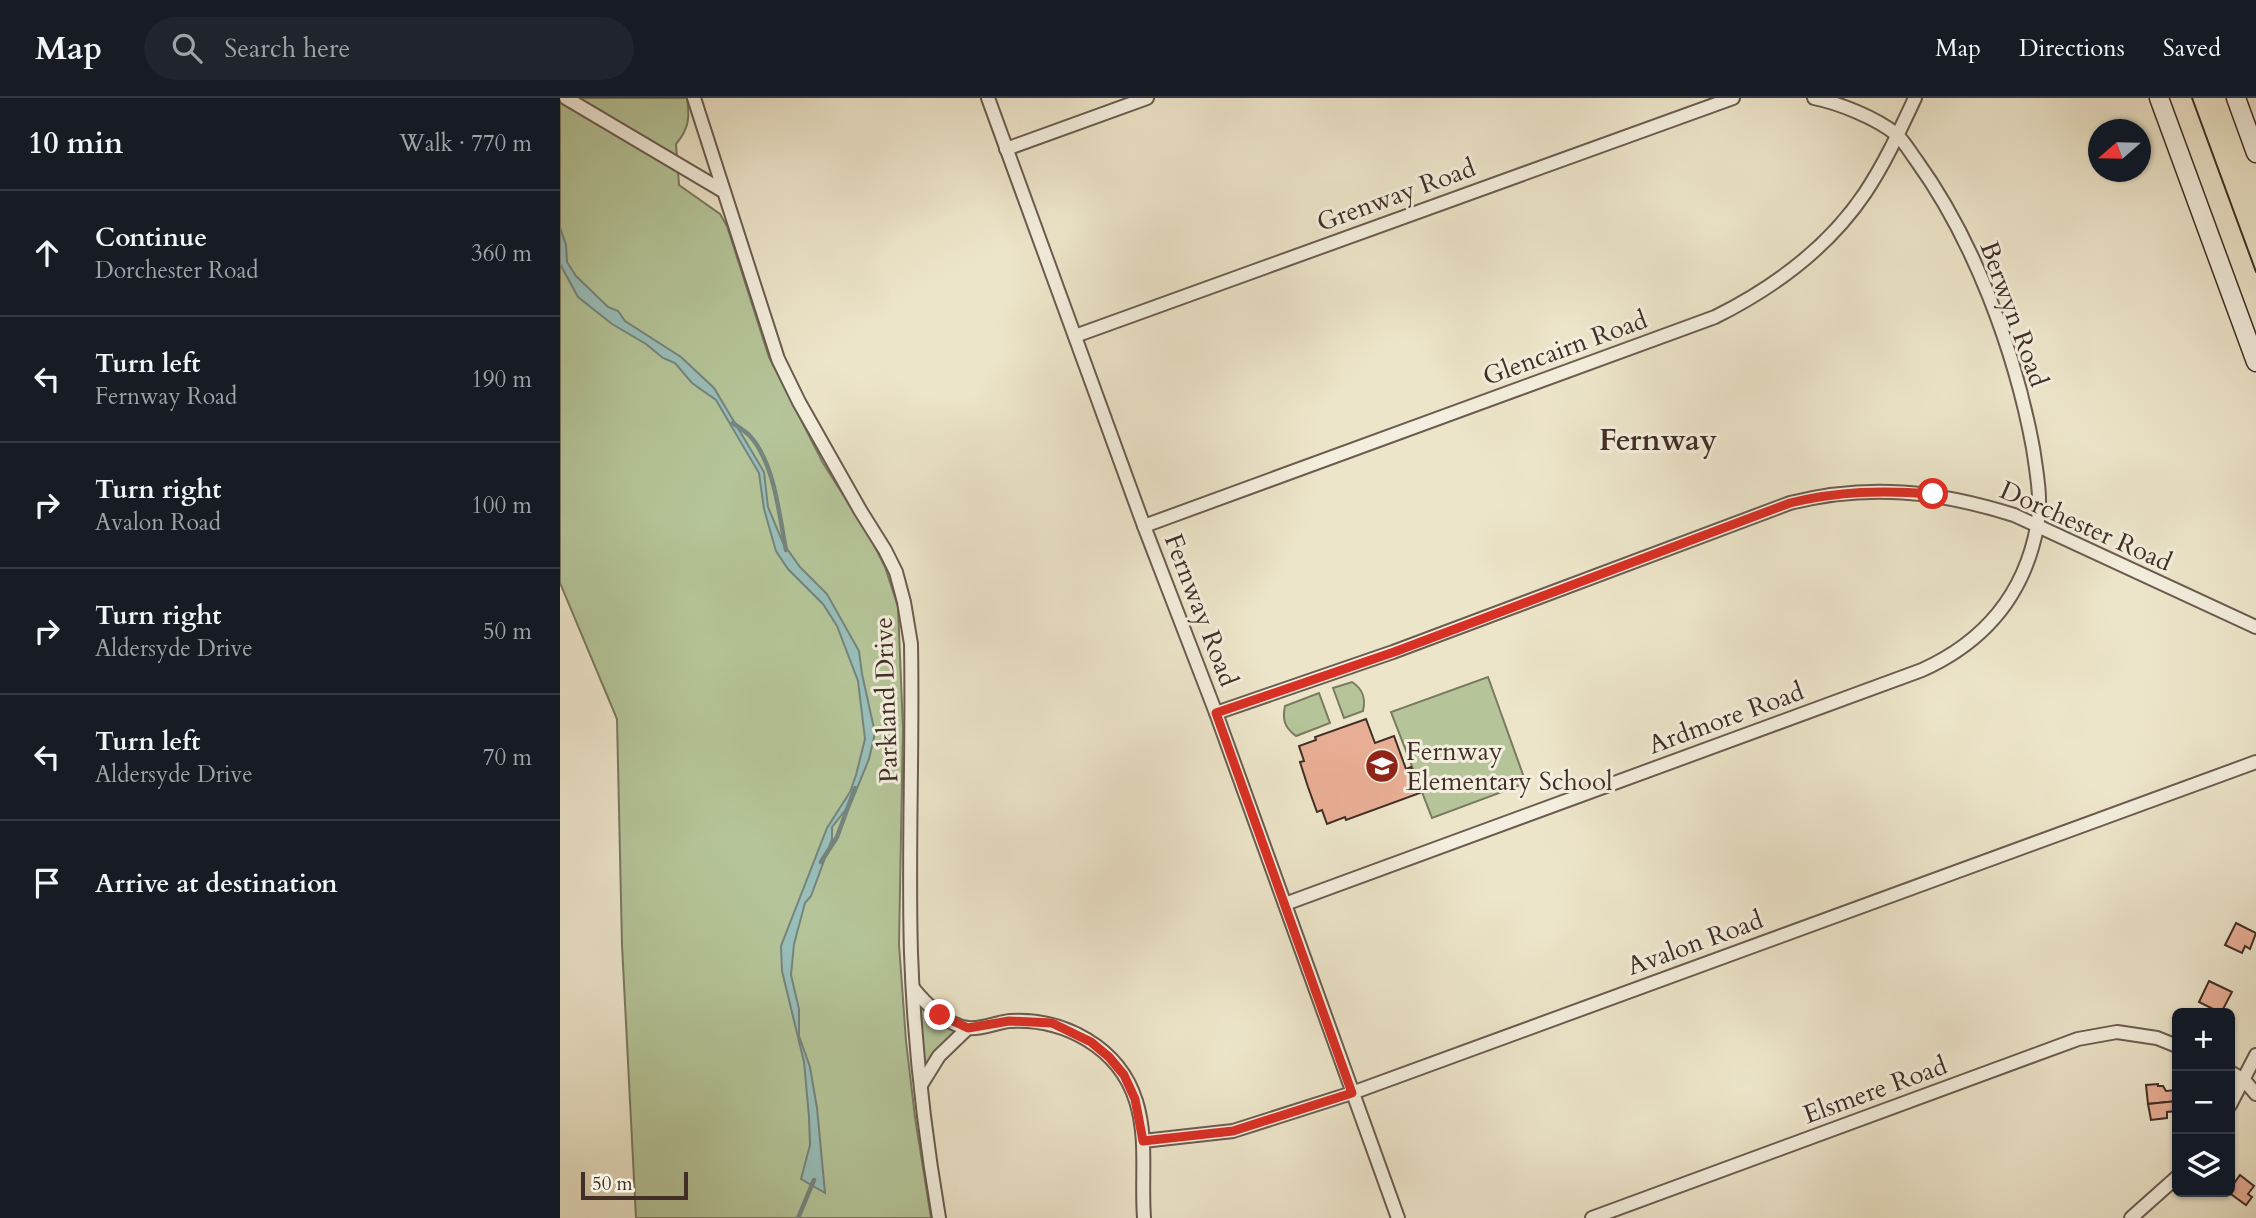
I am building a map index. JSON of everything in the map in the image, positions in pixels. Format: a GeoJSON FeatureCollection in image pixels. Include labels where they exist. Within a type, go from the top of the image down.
{"type":"FeatureCollection","features":[{"type":"Feature","properties":{"kind":"main road"},"geometry":{"type":"LineString","coordinates":[[2159,98],[2256,362]]}},
{"type":"Feature","properties":{"kind":"main road"},"geometry":{"type":"LineString","coordinates":[[2236,98],[2256,153]]}},
{"type":"Feature","properties":{"kind":"street"},"geometry":{"type":"LineString","coordinates":[[566,98],[723,191]]}},
{"type":"Feature","properties":{"kind":"street","name":"Parkland Drive"},"geometry":{"type":"LineString","coordinates":[[694,98],[778,359],[813,426],[885,550],[896,572],[904,602],[912,656],[913,988],[921,1085],[939,1218]]}},
{"type":"Feature","properties":{"kind":"street","name":"Fernway Road"},"geometry":{"type":"LineString","coordinates":[[988,98],[1144,526],[1216,713],[1398,1218]]}},
{"type":"Feature","properties":{"kind":"street"},"geometry":{"type":"LineString","coordinates":[[1006,149],[1147,98]]}},
{"type":"Feature","properties":{"kind":"street","name":"Grenway Road"},"geometry":{"type":"LineString","coordinates":[[1075,336],[1733,98]]}},
{"type":"Feature","properties":{"kind":"street"},"geometry":{"type":"LineString","coordinates":[[1814,98],[1849,109],[1897,135]]}},
{"type":"Feature","properties":{"kind":"street","name":"Glencairn Road"},"geometry":{"type":"LineString","coordinates":[[1144,526],[1702,322],[1739,305],[1791,271],[1836,230],[1866,192],[1915,98]]}},
{"type":"Feature","properties":{"kind":"street","name":"Berwyn Road"},"geometry":{"type":"LineString","coordinates":[[1897,135],[1934,185],[1970,255],[2004,341],[2028,424],[2037,472],[2040,502],[2037,525]]}},
{"type":"Feature","properties":{"kind":"street","name":"Dorchester Road"},"geometry":{"type":"LineString","coordinates":[[1216,713],[1394,652],[1790,503],[1860,491],[1933,494],[1980,504],[2037,525],[2256,627]]}},
{"type":"Feature","properties":{"kind":"street","name":"Ardmore Road"},"geometry":{"type":"LineString","coordinates":[[1285,904],[1945,660],[1983,629],[2011,595],[2024,575],[2037,525]]}},
{"type":"Feature","properties":{"kind":"street","name":"Avalon Road"},"geometry":{"type":"LineString","coordinates":[[1143,1141],[1233,1131],[1352,1093],[2256,762]]}},
{"type":"Feature","properties":{"kind":"street"},"geometry":{"type":"LineString","coordinates":[[913,988],[925,1003],[940,1015],[968,1028]]}},
{"type":"Feature","properties":{"kind":"street"},"geometry":{"type":"LineString","coordinates":[[921,1085],[939,1056],[968,1028],[1009,1021],[1052,1023],[1091,1042],[1109,1057],[1124,1075],[1135,1099],[1143,1141],[1144,1218]]}},
{"type":"Feature","properties":{"kind":"street","name":"Elsmere Road"},"geometry":{"type":"LineString","coordinates":[[1592,1218],[2078,1039],[2117,1032],[2157,1038],[2172,1044]]}},
{"type":"Feature","properties":{"kind":"street"},"geometry":{"type":"LineString","coordinates":[[2235,1096],[2256,1055]]}},
{"type":"Feature","properties":{"kind":"street"},"geometry":{"type":"LineString","coordinates":[[2235,1075],[2244,1080],[2256,1094]]}},
{"type":"Feature","properties":{"kind":"street"},"geometry":{"type":"LineString","coordinates":[[2131,1218],[2172,1181]]}},
{"type":"Feature","properties":{"kind":"green space"},"geometry":{"type":"Polygon","coordinates":[[[560,98],[687,98],[688,122],[676,144],[679,185],[720,214],[727,226],[769,357],[823,463],[871,539],[885,567],[898,607],[903,729],[899,944],[906,1041],[931,1218],[636,1218],[622,945],[617,719],[560,583],[560,98]]]}},
{"type":"Feature","properties":{"kind":"green space"},"geometry":{"type":"Polygon","coordinates":[[[1488,677],[1526,783],[1432,818],[1391,712],[1488,677]]]}},
{"type":"Feature","properties":{"kind":"green space"},"geometry":{"type":"Polygon","coordinates":[[[1352,682],[1363,694],[1363,711],[1344,718],[1333,688],[1352,682]]]}},
{"type":"Feature","properties":{"kind":"green space"},"geometry":{"type":"Polygon","coordinates":[[[1319,693],[1330,723],[1296,736],[1285,723],[1285,706],[1319,693]]]}},
{"type":"Feature","properties":{"kind":"green space"},"geometry":{"type":"Polygon","coordinates":[[[913,988],[968,1028],[921,1085],[913,988]]]}},
{"type":"Feature","properties":{"kind":"water"},"geometry":{"type":"Polygon","coordinates":[[[560,227],[566,245],[567,262],[576,276],[608,307],[618,311],[625,321],[681,357],[714,388],[764,472],[768,507],[783,543],[800,567],[827,594],[859,651],[875,733],[869,759],[851,803],[832,827],[832,839],[811,896],[805,903],[794,944],[791,975],[799,1009],[799,1036],[810,1067],[817,1108],[825,1193],[801,1179],[810,1145],[809,1117],[804,1062],[782,971],[781,946],[827,828],[850,792],[856,775],[865,739],[858,681],[837,626],[823,604],[788,569],[776,551],[764,509],[759,473],[716,400],[692,383],[675,363],[612,324],[578,297],[560,264],[560,227]]]}},
{"type":"Feature","properties":{"kind":"building"},"geometry":{"type":"Polygon","coordinates":[[[1366,719],[1375,743],[1394,736],[1406,769],[1411,767],[1420,793],[1346,820],[1345,817],[1327,824],[1322,810],[1317,812],[1308,787],[1300,762],[1304,761],[1299,746],[1316,740],[1315,737],[1366,719]]]}},
{"type":"Feature","properties":{"kind":"building"},"geometry":{"type":"Polygon","coordinates":[[[2236,923],[2256,933],[2250,949],[2245,946],[2242,953],[2225,945],[2236,923]]]}},
{"type":"Feature","properties":{"kind":"building"},"geometry":{"type":"Polygon","coordinates":[[[2209,981],[2232,992],[2224,1008],[2211,1008],[2199,1002],[2209,981]]]}},
{"type":"Feature","properties":{"kind":"building"},"geometry":{"type":"Polygon","coordinates":[[[2158,1084],[2166,1091],[2172,1090],[2172,1102],[2148,1104],[2146,1085],[2158,1084]]]}},
{"type":"Feature","properties":{"kind":"building"},"geometry":{"type":"Polygon","coordinates":[[[2172,1102],[2172,1112],[2167,1112],[2167,1118],[2151,1120],[2148,1104],[2172,1102]]]}},
{"type":"Feature","properties":{"kind":"building"},"geometry":{"type":"Polygon","coordinates":[[[2240,1175],[2254,1186],[2248,1194],[2252,1197],[2246,1205],[2235,1197],[2235,1182],[2240,1175]]]}},
{"type":"Feature","properties":{"kind":"waterway"},"geometry":{"type":"LineString","coordinates":[[733,423],[750,436],[771,475],[786,550]]}},
{"type":"Feature","properties":{"kind":"waterway"},"geometry":{"type":"LineString","coordinates":[[821,862],[837,837],[855,788]]}},
{"type":"Feature","properties":{"kind":"waterway"},"geometry":{"type":"LineString","coordinates":[[798,1218],[814,1180]]}},
{"type":"Feature","properties":{"kind":"tram line"},"geometry":{"type":"LineString","coordinates":[[2192,98],[2256,272]]}},
{"type":"Feature","properties":{"kind":"place","name":"Fernway Elementary School"},"geometry":{"type":"Point","coordinates":[1382,766]}},
{"type":"Feature","properties":{"kind":"district","name":"Fernway"},"geometry":{"type":"Point","coordinates":[1658,440]}},
{"type":"Feature","properties":{"kind":"route"},"geometry":{"type":"LineString","coordinates":[[940,1015],[968,1028],[1009,1021],[1052,1023],[1091,1042],[1109,1057],[1124,1075],[1135,1099],[1143,1141],[1233,1131],[1352,1093],[1216,713],[1394,652],[1790,503],[1860,491],[1933,494]]}}]}
